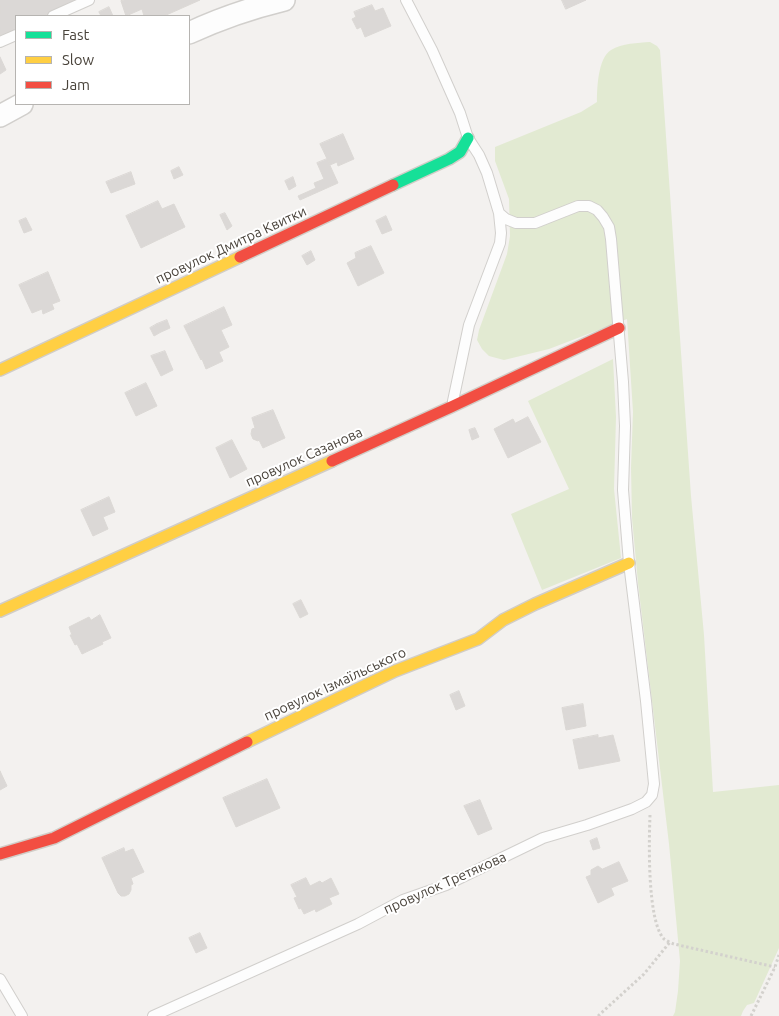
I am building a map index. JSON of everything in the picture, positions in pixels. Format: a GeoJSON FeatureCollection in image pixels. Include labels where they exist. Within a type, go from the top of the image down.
{"type":"FeatureCollection","features":[{"type":"Feature","properties":{"kind":"street"},"geometry":{"type":"LineString","coordinates":[[190,33],[238,14],[284,0]]}},
{"type":"Feature","properties":{"kind":"street"},"geometry":{"type":"LineString","coordinates":[[0,116],[20,105]]}},
{"type":"Feature","properties":{"kind":"street","name":"провулок Дмитра Квитки"},"geometry":{"type":"LineString","coordinates":[[0,370],[449,159],[460,152],[468,138]]}},
{"type":"Feature","properties":{"kind":"street","name":"провулок Сазанова"},"geometry":{"type":"LineString","coordinates":[[0,611],[452,407],[619,328]]}},
{"type":"Feature","properties":{"kind":"street","name":"провулок Ізмаїльського"},"geometry":{"type":"LineString","coordinates":[[0,854],[54,838],[395,671],[478,638],[504,620],[536,604],[629,563]]}},
{"type":"Feature","properties":{"kind":"lane"},"geometry":{"type":"LineString","coordinates":[[55,15],[89,0]]}},
{"type":"Feature","properties":{"kind":"lane"},"geometry":{"type":"LineString","coordinates":[[406,0],[432,50],[460,112],[468,138],[487,173],[499,212],[500,243],[469,324],[452,407]]}},
{"type":"Feature","properties":{"kind":"lane"},"geometry":{"type":"LineString","coordinates":[[0,42],[15,35]]}},
{"type":"Feature","properties":{"kind":"lane"},"geometry":{"type":"LineString","coordinates":[[499,212],[506,219],[516,223],[535,223],[578,206],[589,206],[598,210],[609,227],[623,382],[625,426],[623,490],[629,563],[654,784],[650,797]]}},
{"type":"Feature","properties":{"kind":"lane","name":"провулок Третякова"},"geometry":{"type":"LineString","coordinates":[[153,1016],[358,924],[403,900],[446,884],[543,838],[632,809],[646,802],[650,797]]}},
{"type":"Feature","properties":{"kind":"lane"},"geometry":{"type":"LineString","coordinates":[[0,979],[22,1016]]}},
{"type":"Feature","properties":{"kind":"path"},"geometry":{"type":"LineString","coordinates":[[650,797],[651,878],[654,915],[659,931],[665,939],[674,944],[775,967]]}},
{"type":"Feature","properties":{"kind":"path"},"geometry":{"type":"LineString","coordinates":[[598,1016],[644,974],[670,942]]}},
{"type":"Feature","properties":{"kind":"path"},"geometry":{"type":"LineString","coordinates":[[751,1016],[779,955]]}},
{"type":"Feature","properties":{"kind":"green space"},"geometry":{"type":"Polygon","coordinates":[[[650,42],[660,50],[691,496],[704,635],[713,792],[779,785],[779,948],[754,1003],[747,1005],[741,1016],[673,1016],[678,991],[680,961],[669,844],[632,518],[633,412],[627,319],[549,349],[504,360],[489,356],[477,340],[507,254],[510,236],[509,199],[495,161],[495,147],[581,112],[597,102],[599,74],[607,54],[620,46],[650,42]]]}},
{"type":"Feature","properties":{"kind":"green space"},"geometry":{"type":"Polygon","coordinates":[[[613,359],[616,417],[614,489],[621,558],[542,590],[511,514],[569,489],[528,401],[613,359]]]}},
{"type":"Feature","properties":{"kind":"building"},"geometry":{"type":"Polygon","coordinates":[[[0,0],[80,0],[46,15],[15,15],[15,29],[0,36],[0,0]]]}},
{"type":"Feature","properties":{"kind":"building"},"geometry":{"type":"Polygon","coordinates":[[[200,0],[166,15],[144,15],[142,9],[126,15],[121,1],[200,0]]]}},
{"type":"Feature","properties":{"kind":"building"},"geometry":{"type":"Polygon","coordinates":[[[562,0],[586,0],[566,9],[562,0]]]}},
{"type":"Feature","properties":{"kind":"building"},"geometry":{"type":"Polygon","coordinates":[[[372,5],[375,11],[383,8],[391,26],[365,37],[361,27],[357,29],[352,19],[356,17],[354,12],[372,5]]]}},
{"type":"Feature","properties":{"kind":"building"},"geometry":{"type":"Polygon","coordinates":[[[109,7],[113,15],[100,15],[99,12],[109,7]]]}},
{"type":"Feature","properties":{"kind":"building"},"geometry":{"type":"Polygon","coordinates":[[[0,57],[6,70],[0,74],[0,57]]]}},
{"type":"Feature","properties":{"kind":"building"},"geometry":{"type":"Polygon","coordinates":[[[343,134],[354,159],[338,166],[337,162],[330,165],[320,144],[343,134]]]}},
{"type":"Feature","properties":{"kind":"building"},"geometry":{"type":"Polygon","coordinates":[[[327,159],[338,183],[300,200],[298,196],[316,188],[314,183],[324,179],[317,163],[327,159]]]}},
{"type":"Feature","properties":{"kind":"building"},"geometry":{"type":"Polygon","coordinates":[[[179,167],[183,175],[174,179],[171,171],[179,167]]]}},
{"type":"Feature","properties":{"kind":"building"},"geometry":{"type":"Polygon","coordinates":[[[131,172],[135,184],[111,193],[106,182],[131,172]]]}},
{"type":"Feature","properties":{"kind":"building"},"geometry":{"type":"Polygon","coordinates":[[[293,177],[296,186],[289,190],[285,181],[293,177]]]}},
{"type":"Feature","properties":{"kind":"building"},"geometry":{"type":"Polygon","coordinates":[[[158,201],[162,209],[174,204],[185,227],[141,248],[126,216],[158,201]]]}},
{"type":"Feature","properties":{"kind":"building"},"geometry":{"type":"Polygon","coordinates":[[[225,213],[232,226],[227,230],[220,215],[225,213]]]}},
{"type":"Feature","properties":{"kind":"building"},"geometry":{"type":"Polygon","coordinates":[[[386,216],[392,230],[382,234],[376,221],[386,216]]]}},
{"type":"Feature","properties":{"kind":"building"},"geometry":{"type":"Polygon","coordinates":[[[26,218],[32,230],[24,233],[19,221],[26,218]]]}},
{"type":"Feature","properties":{"kind":"building"},"geometry":{"type":"Polygon","coordinates":[[[371,246],[384,273],[358,286],[347,263],[356,258],[355,253],[371,246]]]}},
{"type":"Feature","properties":{"kind":"building"},"geometry":{"type":"Polygon","coordinates":[[[311,251],[315,260],[307,265],[302,256],[311,251]]]}},
{"type":"Feature","properties":{"kind":"building"},"geometry":{"type":"Polygon","coordinates":[[[48,272],[60,301],[52,304],[54,309],[43,314],[42,309],[32,313],[19,285],[48,272]]]}},
{"type":"Feature","properties":{"kind":"building"},"geometry":{"type":"Polygon","coordinates":[[[224,307],[232,325],[221,330],[229,347],[219,352],[223,361],[206,369],[184,326],[224,307]]]}},
{"type":"Feature","properties":{"kind":"building"},"geometry":{"type":"Polygon","coordinates":[[[167,320],[170,328],[161,332],[157,324],[167,320]]]}},
{"type":"Feature","properties":{"kind":"building"},"geometry":{"type":"Polygon","coordinates":[[[157,324],[161,332],[154,336],[150,328],[157,324]]]}},
{"type":"Feature","properties":{"kind":"building"},"geometry":{"type":"Polygon","coordinates":[[[165,351],[173,370],[161,376],[151,356],[165,351]]]}},
{"type":"Feature","properties":{"kind":"building"},"geometry":{"type":"Polygon","coordinates":[[[146,383],[157,406],[136,416],[125,393],[146,383]]]}},
{"type":"Feature","properties":{"kind":"building"},"geometry":{"type":"Polygon","coordinates":[[[273,410],[285,438],[263,448],[259,440],[253,439],[251,434],[252,429],[255,428],[252,418],[273,410]]]}},
{"type":"Feature","properties":{"kind":"building"},"geometry":{"type":"Polygon","coordinates":[[[528,417],[541,442],[508,458],[494,429],[513,419],[515,423],[528,417]]]}},
{"type":"Feature","properties":{"kind":"building"},"geometry":{"type":"Polygon","coordinates":[[[475,428],[479,437],[472,440],[469,430],[475,428]]]}},
{"type":"Feature","properties":{"kind":"building"},"geometry":{"type":"Polygon","coordinates":[[[232,440],[247,469],[230,478],[216,448],[232,440]]]}},
{"type":"Feature","properties":{"kind":"building"},"geometry":{"type":"Polygon","coordinates":[[[109,497],[115,512],[103,517],[108,529],[93,536],[81,510],[109,497]]]}},
{"type":"Feature","properties":{"kind":"building"},"geometry":{"type":"Polygon","coordinates":[[[301,600],[308,614],[300,618],[293,604],[301,600]]]}},
{"type":"Feature","properties":{"kind":"building"},"geometry":{"type":"Polygon","coordinates":[[[100,615],[111,638],[82,654],[70,635],[72,635],[69,627],[89,617],[91,620],[100,615]]]}},
{"type":"Feature","properties":{"kind":"building"},"geometry":{"type":"Polygon","coordinates":[[[459,691],[465,706],[456,710],[450,695],[459,691]]]}},
{"type":"Feature","properties":{"kind":"building"},"geometry":{"type":"Polygon","coordinates":[[[583,704],[586,726],[566,730],[562,708],[583,704]]]}},
{"type":"Feature","properties":{"kind":"building"},"geometry":{"type":"Polygon","coordinates":[[[598,735],[598,738],[613,735],[620,761],[579,769],[573,740],[598,735]]]}},
{"type":"Feature","properties":{"kind":"building"},"geometry":{"type":"Polygon","coordinates":[[[0,771],[7,786],[0,790],[0,771]]]}},
{"type":"Feature","properties":{"kind":"building"},"geometry":{"type":"Polygon","coordinates":[[[267,779],[280,808],[236,827],[223,798],[267,779]]]}},
{"type":"Feature","properties":{"kind":"building"},"geometry":{"type":"Polygon","coordinates":[[[480,800],[492,829],[478,835],[464,806],[480,800]]]}},
{"type":"Feature","properties":{"kind":"building"},"geometry":{"type":"Polygon","coordinates":[[[597,838],[600,848],[593,850],[590,841],[597,838]]]}},
{"type":"Feature","properties":{"kind":"building"},"geometry":{"type":"Polygon","coordinates":[[[124,848],[125,852],[133,849],[144,872],[131,878],[133,884],[129,894],[121,896],[102,858],[124,848]]]}},
{"type":"Feature","properties":{"kind":"building"},"geometry":{"type":"Polygon","coordinates":[[[619,862],[628,881],[611,888],[614,895],[598,903],[586,877],[591,875],[591,870],[598,866],[602,869],[619,862]]]}},
{"type":"Feature","properties":{"kind":"building"},"geometry":{"type":"Polygon","coordinates":[[[306,878],[310,886],[331,878],[339,894],[329,898],[332,904],[316,912],[315,909],[304,914],[301,908],[299,909],[294,898],[297,897],[291,885],[306,878]]]}},
{"type":"Feature","properties":{"kind":"building"},"geometry":{"type":"Polygon","coordinates":[[[200,933],[207,948],[196,953],[189,938],[200,933]]]}},
{"type":"Feature","properties":{"kind":"traffic: fast"},"geometry":{"type":"LineString","coordinates":[[393,185],[449,159],[460,152],[468,138]]}},
{"type":"Feature","properties":{"kind":"traffic: slow"},"geometry":{"type":"LineString","coordinates":[[0,370],[240,257]]}},
{"type":"Feature","properties":{"kind":"traffic: slow"},"geometry":{"type":"LineString","coordinates":[[0,611],[332,461]]}},
{"type":"Feature","properties":{"kind":"traffic: slow"},"geometry":{"type":"LineString","coordinates":[[247,742],[395,671],[478,639],[503,620],[629,563]]}},
{"type":"Feature","properties":{"kind":"traffic: jam"},"geometry":{"type":"LineString","coordinates":[[240,257],[393,185]]}},
{"type":"Feature","properties":{"kind":"traffic: jam"},"geometry":{"type":"LineString","coordinates":[[332,461],[619,328]]}},
{"type":"Feature","properties":{"kind":"traffic: jam"},"geometry":{"type":"LineString","coordinates":[[0,854],[54,838],[247,742]]}}]}
